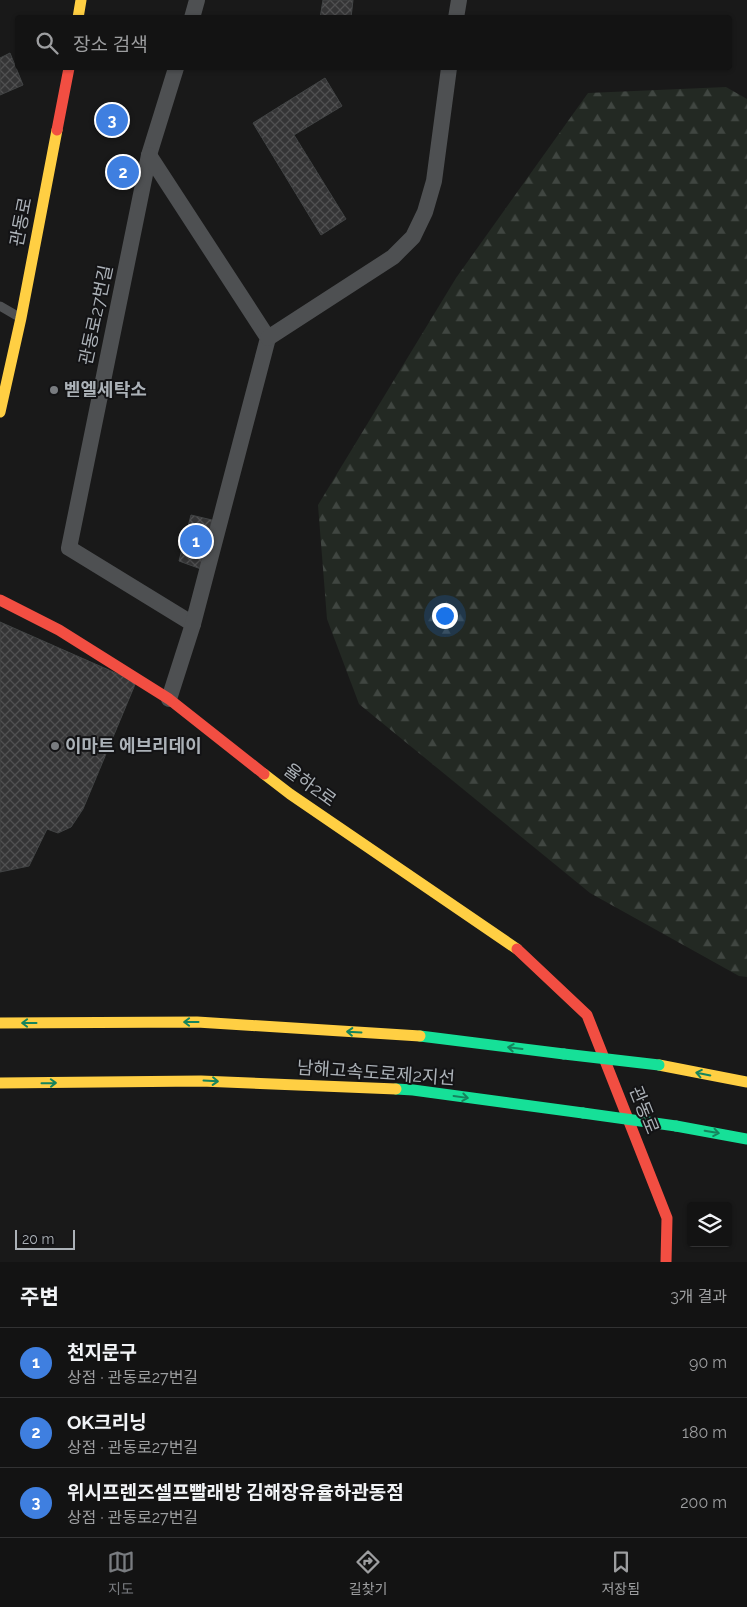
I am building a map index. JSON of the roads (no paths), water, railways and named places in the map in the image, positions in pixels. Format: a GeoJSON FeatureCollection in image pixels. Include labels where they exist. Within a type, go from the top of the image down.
{"type":"FeatureCollection","features":[{"type":"Feature","properties":{"kind":"main road"},"geometry":{"type":"LineString","coordinates":[[79,15],[82,0]]}},
{"type":"Feature","properties":{"kind":"main road","name":"관동로"},"geometry":{"type":"LineString","coordinates":[[0,412],[21,318],[68,70]]}},
{"type":"Feature","properties":{"kind":"main road","name":"율하2로"},"geometry":{"type":"LineString","coordinates":[[0,600],[59,630],[169,699],[290,794],[518,950],[587,1015]]}},
{"type":"Feature","properties":{"kind":"main road","name":"관동로"},"geometry":{"type":"LineString","coordinates":[[587,1015],[667,1218],[666,1262]]}},
{"type":"Feature","properties":{"kind":"main road"},"geometry":{"type":"LineString","coordinates":[[0,1023],[197,1022],[410,1035],[659,1065],[747,1082]]}},
{"type":"Feature","properties":{"kind":"main road","name":"남해고속도로제2지선"},"geometry":{"type":"LineString","coordinates":[[0,1083],[200,1081],[404,1090],[676,1126],[747,1139]]}},
{"type":"Feature","properties":{"kind":"street"},"geometry":{"type":"LineString","coordinates":[[193,15],[197,0]]}},
{"type":"Feature","properties":{"kind":"street"},"geometry":{"type":"LineString","coordinates":[[456,15],[459,0]]}},
{"type":"Feature","properties":{"kind":"street","name":"관동로27번길"},"geometry":{"type":"LineString","coordinates":[[175,70],[149,155],[69,548],[193,624]]}},
{"type":"Feature","properties":{"kind":"street"},"geometry":{"type":"LineString","coordinates":[[169,699],[193,624],[268,338],[393,257],[413,237],[425,212],[434,181],[450,70]]}},
{"type":"Feature","properties":{"kind":"street"},"geometry":{"type":"LineString","coordinates":[[149,155],[268,338]]}},
{"type":"Feature","properties":{"kind":"lane"},"geometry":{"type":"LineString","coordinates":[[0,306],[21,318]]}},
{"type":"Feature","properties":{"kind":"place","name":"위시프렌즈셀프빨래방 김해장유율하관동점"},"geometry":{"type":"Point","coordinates":[112,120]}},
{"type":"Feature","properties":{"kind":"place","name":"OK크리닝"},"geometry":{"type":"Point","coordinates":[123,172]}},
{"type":"Feature","properties":{"kind":"place","name":"벧엘세탁소"},"geometry":{"type":"Point","coordinates":[54,390]}},
{"type":"Feature","properties":{"kind":"place","name":"천지문구"},"geometry":{"type":"Point","coordinates":[196,541]}},
{"type":"Feature","properties":{"kind":"place","name":"이마트 에브리데이"},"geometry":{"type":"Point","coordinates":[55,746]}}]}
